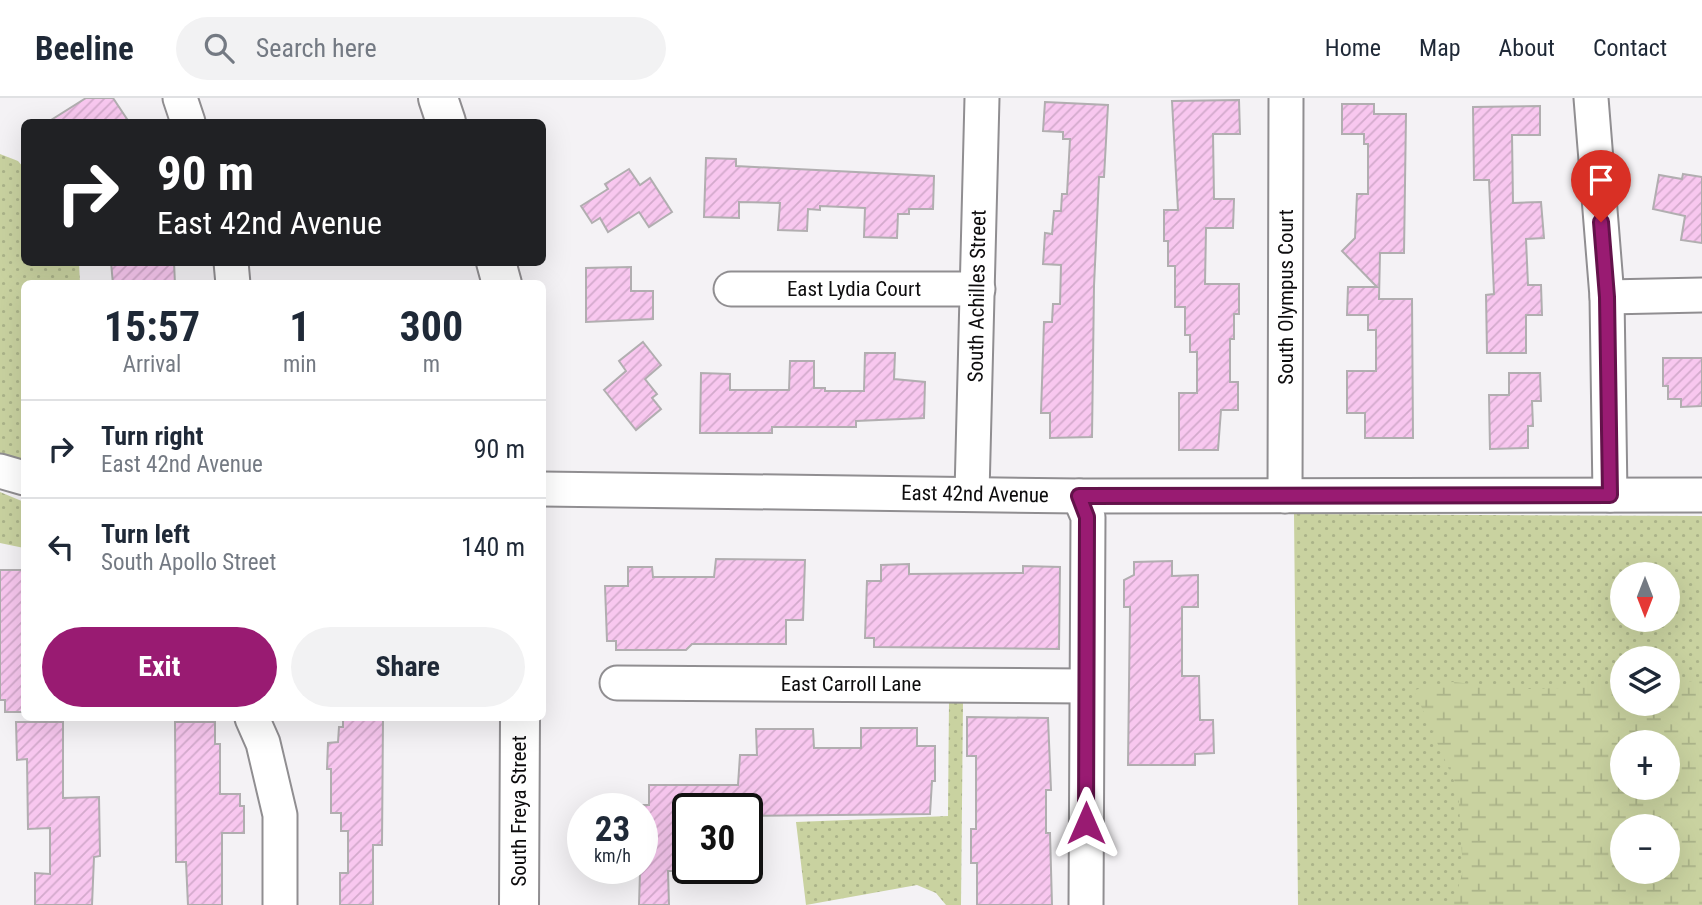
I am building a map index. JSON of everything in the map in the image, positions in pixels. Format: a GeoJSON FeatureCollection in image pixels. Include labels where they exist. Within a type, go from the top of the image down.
{"type":"FeatureCollection","features":[{"type":"Feature","properties":{"kind":"main road"},"geometry":{"type":"LineString","coordinates":[[438,98],[445,119]]}},
{"type":"Feature","properties":{"kind":"main road","name":"South Freya Street"},"geometry":{"type":"LineString","coordinates":[[519,905],[520,721]]}},
{"type":"Feature","properties":{"kind":"street"},"geometry":{"type":"LineString","coordinates":[[180,98],[187,119]]}},
{"type":"Feature","properties":{"kind":"street","name":"South Achilles Street"},"geometry":{"type":"LineString","coordinates":[[972,493],[982,98]]}},
{"type":"Feature","properties":{"kind":"street","name":"South Olympus Court"},"geometry":{"type":"LineString","coordinates":[[1285,496],[1286,98]]}},
{"type":"Feature","properties":{"kind":"street"},"geometry":{"type":"LineString","coordinates":[[1591,98],[1607,297],[1610,495]]}},
{"type":"Feature","properties":{"kind":"street","name":"East Lydia Court"},"geometry":{"type":"LineString","coordinates":[[731,289],[978,289]]}},
{"type":"Feature","properties":{"kind":"street"},"geometry":{"type":"LineString","coordinates":[[1607,297],[1702,295]]}},
{"type":"Feature","properties":{"kind":"street"},"geometry":{"type":"LineString","coordinates":[[0,471],[21,477]]}},
{"type":"Feature","properties":{"kind":"street","name":"East 42nd Avenue"},"geometry":{"type":"LineString","coordinates":[[546,489],[1079,496],[1702,495]]}},
{"type":"Feature","properties":{"kind":"street"},"geometry":{"type":"LineString","coordinates":[[1079,496],[1087,517],[1086,905]]}},
{"type":"Feature","properties":{"kind":"street","name":"East Carroll Lane"},"geometry":{"type":"LineString","coordinates":[[617,683],[1085,686]]}},
{"type":"Feature","properties":{"kind":"street"},"geometry":{"type":"LineString","coordinates":[[253,721],[263,743],[280,815],[280,905]]}},
{"type":"Feature","properties":{"kind":"green space"},"geometry":{"type":"Polygon","coordinates":[[[0,154],[21,164],[21,266],[79,266],[80,280],[21,280],[21,459],[0,453],[0,154]]]}},
{"type":"Feature","properties":{"kind":"green space"},"geometry":{"type":"Polygon","coordinates":[[[0,492],[21,501],[21,547],[0,543],[0,492]]]}},
{"type":"Feature","properties":{"kind":"green space"},"geometry":{"type":"Polygon","coordinates":[[[1294,514],[1702,516],[1702,905],[1298,905],[1294,514]]]}},
{"type":"Feature","properties":{"kind":"green space"},"geometry":{"type":"Polygon","coordinates":[[[1702,680],[1702,905],[1453,905],[1463,871],[1458,790],[1414,690],[1452,682],[1530,689],[1610,686],[1610,716],[1680,716],[1680,683],[1702,680]]]}},
{"type":"Feature","properties":{"kind":"green space"},"geometry":{"type":"Polygon","coordinates":[[[949,701],[963,701],[961,905],[946,905],[936,893],[917,885],[806,905],[796,822],[948,816],[949,701]]]}},
{"type":"Feature","properties":{"kind":"building"},"geometry":{"type":"Polygon","coordinates":[[[86,98],[113,98],[127,119],[53,119],[86,98]]]}},
{"type":"Feature","properties":{"kind":"building"},"geometry":{"type":"Polygon","coordinates":[[[1239,100],[1240,134],[1213,134],[1214,199],[1234,199],[1233,228],[1206,228],[1205,284],[1239,284],[1239,314],[1234,314],[1234,339],[1230,339],[1230,382],[1238,382],[1238,410],[1221,410],[1218,450],[1179,450],[1179,393],[1197,393],[1197,352],[1190,352],[1190,335],[1185,335],[1185,307],[1175,307],[1175,266],[1168,266],[1168,241],[1164,241],[1164,210],[1178,210],[1172,101],[1239,100]]]}},
{"type":"Feature","properties":{"kind":"building"},"geometry":{"type":"Polygon","coordinates":[[[1045,102],[1108,105],[1104,177],[1099,177],[1092,437],[1050,438],[1050,413],[1041,413],[1044,322],[1052,322],[1053,304],[1060,304],[1061,265],[1043,264],[1045,233],[1052,234],[1054,211],[1061,211],[1062,194],[1067,194],[1070,139],[1063,139],[1063,132],[1043,131],[1045,102]]]}},
{"type":"Feature","properties":{"kind":"building"},"geometry":{"type":"Polygon","coordinates":[[[1342,104],[1374,104],[1374,114],[1406,114],[1404,253],[1380,253],[1379,299],[1412,299],[1413,438],[1365,438],[1365,413],[1347,413],[1347,371],[1376,371],[1376,330],[1368,330],[1368,315],[1347,315],[1348,287],[1377,287],[1342,251],[1355,238],[1357,194],[1368,194],[1368,144],[1364,144],[1364,134],[1342,134],[1342,104]]]}},
{"type":"Feature","properties":{"kind":"building"},"geometry":{"type":"Polygon","coordinates":[[[1540,106],[1540,135],[1512,135],[1513,203],[1541,202],[1544,238],[1526,239],[1528,285],[1541,285],[1542,315],[1526,315],[1526,353],[1487,353],[1486,295],[1494,294],[1489,180],[1474,180],[1473,107],[1540,106]]]}},
{"type":"Feature","properties":{"kind":"building"},"geometry":{"type":"Polygon","coordinates":[[[706,158],[736,159],[736,166],[934,176],[933,209],[909,209],[909,214],[898,214],[897,238],[864,237],[865,208],[820,206],[820,210],[808,209],[807,231],[778,230],[780,203],[739,202],[739,218],[704,217],[706,158]]]}},
{"type":"Feature","properties":{"kind":"building"},"geometry":{"type":"Polygon","coordinates":[[[629,169],[640,185],[650,178],[672,212],[649,227],[639,212],[608,232],[600,218],[592,223],[581,206],[608,189],[605,184],[629,169]]]}},
{"type":"Feature","properties":{"kind":"building"},"geometry":{"type":"Polygon","coordinates":[[[1683,174],[1702,177],[1702,243],[1681,240],[1685,216],[1653,209],[1659,175],[1682,179],[1683,174]]]}},
{"type":"Feature","properties":{"kind":"building"},"geometry":{"type":"Polygon","coordinates":[[[111,266],[174,266],[175,280],[113,280],[111,266]]]}},
{"type":"Feature","properties":{"kind":"building"},"geometry":{"type":"Polygon","coordinates":[[[631,267],[631,291],[653,291],[653,319],[586,322],[586,268],[631,267]]]}},
{"type":"Feature","properties":{"kind":"building"},"geometry":{"type":"Polygon","coordinates":[[[643,342],[661,365],[645,379],[657,394],[652,398],[661,409],[636,430],[604,390],[626,371],[619,361],[643,342]]]}},
{"type":"Feature","properties":{"kind":"building"},"geometry":{"type":"Polygon","coordinates":[[[865,353],[895,353],[894,379],[925,382],[924,418],[856,421],[856,427],[772,427],[772,433],[700,433],[701,373],[730,374],[730,390],[789,390],[790,361],[814,361],[814,388],[825,388],[825,391],[864,391],[865,353]]]}},
{"type":"Feature","properties":{"kind":"building"},"geometry":{"type":"Polygon","coordinates":[[[1663,358],[1702,358],[1702,406],[1681,407],[1681,399],[1668,399],[1668,386],[1663,386],[1663,358]]]}},
{"type":"Feature","properties":{"kind":"building"},"geometry":{"type":"Polygon","coordinates":[[[1509,373],[1540,373],[1541,401],[1532,401],[1533,426],[1528,426],[1528,448],[1490,449],[1489,395],[1509,395],[1509,373]]]}},
{"type":"Feature","properties":{"kind":"building"},"geometry":{"type":"Polygon","coordinates":[[[716,559],[805,560],[803,620],[786,620],[786,644],[692,644],[686,650],[616,650],[616,641],[607,641],[605,586],[628,586],[628,567],[652,567],[653,577],[714,577],[716,559]]]}},
{"type":"Feature","properties":{"kind":"building"},"geometry":{"type":"Polygon","coordinates":[[[1172,561],[1172,576],[1198,575],[1198,607],[1182,607],[1182,676],[1199,676],[1200,720],[1213,720],[1214,753],[1195,754],[1195,765],[1128,765],[1130,607],[1124,607],[1124,580],[1134,575],[1134,562],[1172,561]]]}},
{"type":"Feature","properties":{"kind":"building"},"geometry":{"type":"Polygon","coordinates":[[[909,564],[909,574],[1023,573],[1023,566],[1060,567],[1059,649],[874,647],[874,638],[865,638],[867,581],[881,581],[881,565],[909,564]]]}},
{"type":"Feature","properties":{"kind":"building"},"geometry":{"type":"Polygon","coordinates":[[[0,570],[21,570],[21,712],[5,712],[5,700],[0,700],[0,570]]]}},
{"type":"Feature","properties":{"kind":"building"},"geometry":{"type":"Polygon","coordinates":[[[967,717],[1048,718],[1051,790],[1046,790],[1046,833],[1050,833],[1052,905],[977,905],[977,863],[971,863],[971,829],[976,829],[976,756],[967,756],[967,717]]]}},
{"type":"Feature","properties":{"kind":"building"},"geometry":{"type":"Polygon","coordinates":[[[343,721],[383,721],[382,845],[373,845],[373,905],[340,905],[340,873],[348,873],[348,831],[341,831],[341,813],[331,813],[331,769],[327,769],[328,743],[338,742],[339,727],[343,727],[343,721]]]}},
{"type":"Feature","properties":{"kind":"building"},"geometry":{"type":"Polygon","coordinates":[[[16,722],[63,722],[63,798],[99,797],[100,856],[94,857],[92,905],[35,905],[35,873],[50,874],[50,828],[28,829],[27,759],[17,760],[16,722]]]}},
{"type":"Feature","properties":{"kind":"building"},"geometry":{"type":"Polygon","coordinates":[[[175,722],[215,722],[215,744],[220,744],[220,794],[240,794],[240,806],[244,806],[244,833],[222,833],[222,905],[188,905],[186,862],[176,862],[175,722]]]}},
{"type":"Feature","properties":{"kind":"building"},"geometry":{"type":"Polygon","coordinates":[[[861,728],[917,728],[917,746],[935,746],[935,781],[932,781],[930,814],[763,816],[763,793],[672,793],[669,905],[639,905],[640,884],[658,884],[658,793],[649,793],[649,785],[738,785],[740,755],[757,755],[756,729],[813,729],[814,748],[861,748],[861,728]]]}},
{"type":"Feature","properties":{"kind":"route"},"geometry":{"type":"LineString","coordinates":[[1086,823],[1087,517],[1079,496],[1610,495],[1607,297],[1601,222]]}}]}
